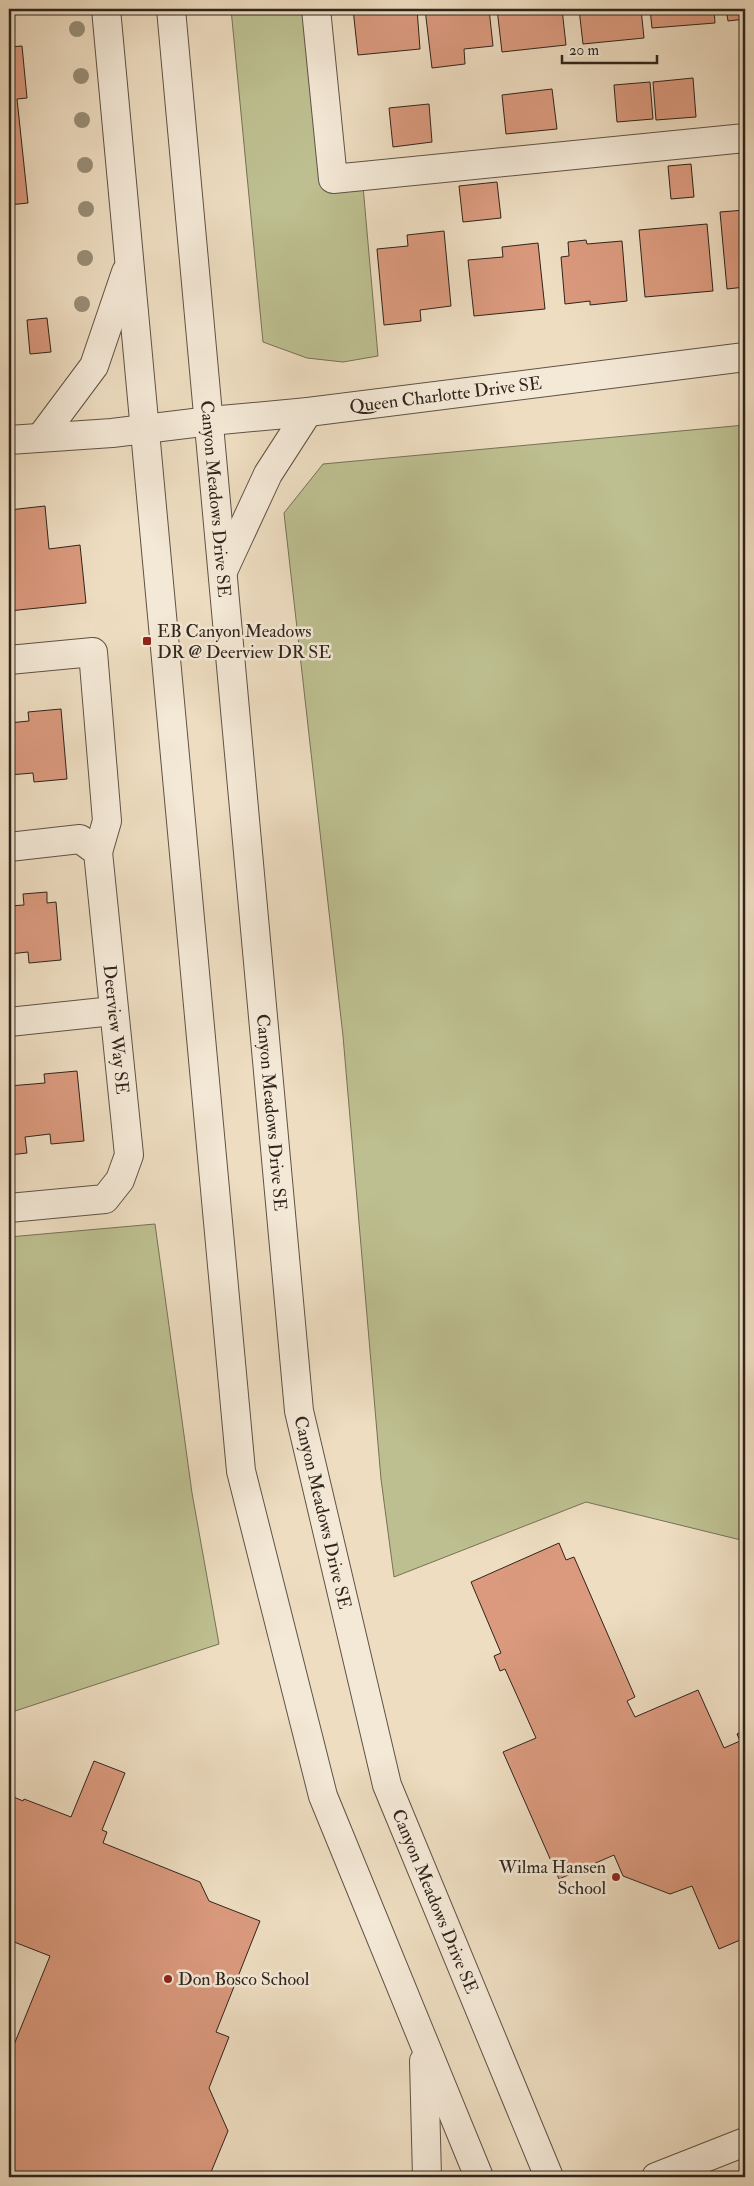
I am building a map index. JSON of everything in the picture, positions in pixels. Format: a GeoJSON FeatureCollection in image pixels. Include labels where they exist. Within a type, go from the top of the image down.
{"type":"FeatureCollection","features":[{"type":"Feature","properties":{"kind":"street"},"geometry":{"type":"LineString","coordinates":[[106,9],[241,1471],[323,1796],[479,2177]]}},
{"type":"Feature","properties":{"kind":"street","name":"Canyon Meadows Drive SE"},"geometry":{"type":"LineString","coordinates":[[171,9],[299,1411],[387,1785],[549,2177]]}},
{"type":"Feature","properties":{"kind":"street"},"geometry":{"type":"LineString","coordinates":[[316,9],[332,179],[745,138]]}},
{"type":"Feature","properties":{"kind":"street"},"geometry":{"type":"LineString","coordinates":[[41,437],[94,366],[129,263]]}},
{"type":"Feature","properties":{"kind":"street","name":"Queen Charlotte Drive SE"},"geometry":{"type":"LineString","coordinates":[[9,440],[145,430],[210,421],[308,412],[745,357]]}},
{"type":"Feature","properties":{"kind":"street"},"geometry":{"type":"LineString","coordinates":[[223,571],[268,474],[308,412]]}},
{"type":"Feature","properties":{"kind":"street"},"geometry":{"type":"LineString","coordinates":[[9,660],[93,652],[107,821],[98,852],[80,839],[9,847]]}},
{"type":"Feature","properties":{"kind":"street","name":"Deerview Way SE"},"geometry":{"type":"LineString","coordinates":[[9,1208],[106,1198],[120,1180],[129,1155],[98,852]]}},
{"type":"Feature","properties":{"kind":"street"},"geometry":{"type":"LineString","coordinates":[[9,1022],[113,1011]]}},
{"type":"Feature","properties":{"kind":"street"},"geometry":{"type":"LineString","coordinates":[[424,2044],[427,2177]]}},
{"type":"Feature","properties":{"kind":"street"},"geometry":{"type":"LineString","coordinates":[[656,2177],[686,2170],[743,2150]]}},
{"type":"Feature","properties":{"kind":"green space"},"geometry":{"type":"Polygon","coordinates":[[[231,9],[307,9],[324,189],[363,186],[378,356],[343,362],[307,358],[263,342],[231,9]]]}},
{"type":"Feature","properties":{"kind":"green space"},"geometry":{"type":"Polygon","coordinates":[[[745,425],[745,1541],[586,1502],[394,1577],[381,1479],[343,1036],[284,513],[323,464],[745,425]]]}},
{"type":"Feature","properties":{"kind":"green space"},"geometry":{"type":"Polygon","coordinates":[[[155,1224],[192,1493],[219,1644],[9,1713],[9,1237],[155,1224]]]}},
{"type":"Feature","properties":{"kind":"building"},"geometry":{"type":"Polygon","coordinates":[[[353,9],[417,9],[420,49],[358,55],[353,9]]]}},
{"type":"Feature","properties":{"kind":"building"},"geometry":{"type":"Polygon","coordinates":[[[425,9],[489,9],[493,46],[464,49],[465,64],[432,68],[425,9]]]}},
{"type":"Feature","properties":{"kind":"building"},"geometry":{"type":"Polygon","coordinates":[[[497,9],[562,9],[566,45],[502,52],[497,9]]]}},
{"type":"Feature","properties":{"kind":"building"},"geometry":{"type":"Polygon","coordinates":[[[579,9],[641,9],[644,38],[583,44],[579,9]]]}},
{"type":"Feature","properties":{"kind":"building"},"geometry":{"type":"Polygon","coordinates":[[[650,9],[714,9],[715,23],[652,28],[650,9]]]}},
{"type":"Feature","properties":{"kind":"building"},"geometry":{"type":"Polygon","coordinates":[[[726,9],[745,9],[745,19],[728,21],[726,9]]]}},
{"type":"Feature","properties":{"kind":"building"},"geometry":{"type":"Polygon","coordinates":[[[22,46],[27,98],[17,99],[28,203],[9,205],[9,47],[22,46]]]}},
{"type":"Feature","properties":{"kind":"building"},"geometry":{"type":"Polygon","coordinates":[[[693,78],[696,117],[656,120],[653,82],[693,78]]]}},
{"type":"Feature","properties":{"kind":"building"},"geometry":{"type":"Polygon","coordinates":[[[650,82],[653,119],[617,122],[614,85],[650,82]]]}},
{"type":"Feature","properties":{"kind":"building"},"geometry":{"type":"Polygon","coordinates":[[[552,89],[557,129],[506,134],[502,95],[552,89]]]}},
{"type":"Feature","properties":{"kind":"building"},"geometry":{"type":"Polygon","coordinates":[[[429,104],[432,142],[393,147],[389,108],[429,104]]]}},
{"type":"Feature","properties":{"kind":"building"},"geometry":{"type":"Polygon","coordinates":[[[691,164],[694,197],[671,199],[668,166],[691,164]]]}},
{"type":"Feature","properties":{"kind":"building"},"geometry":{"type":"Polygon","coordinates":[[[497,182],[501,218],[463,222],[459,186],[497,182]]]}},
{"type":"Feature","properties":{"kind":"building"},"geometry":{"type":"Polygon","coordinates":[[[745,210],[745,287],[727,289],[720,212],[745,210]]]}},
{"type":"Feature","properties":{"kind":"building"},"geometry":{"type":"Polygon","coordinates":[[[707,224],[713,291],[645,297],[639,230],[707,224]]]}},
{"type":"Feature","properties":{"kind":"building"},"geometry":{"type":"Polygon","coordinates":[[[444,231],[451,306],[420,310],[421,321],[384,325],[377,249],[408,246],[407,235],[444,231]]]}},
{"type":"Feature","properties":{"kind":"building"},"geometry":{"type":"Polygon","coordinates":[[[586,240],[587,244],[622,241],[627,301],[590,305],[590,301],[565,304],[561,257],[569,256],[568,242],[586,240]]]}},
{"type":"Feature","properties":{"kind":"building"},"geometry":{"type":"Polygon","coordinates":[[[538,243],[545,309],[474,316],[468,260],[503,257],[502,247],[538,243]]]}},
{"type":"Feature","properties":{"kind":"building"},"geometry":{"type":"Polygon","coordinates":[[[47,318],[51,352],[30,354],[27,320],[47,318]]]}},
{"type":"Feature","properties":{"kind":"building"},"geometry":{"type":"Polygon","coordinates":[[[45,506],[49,549],[80,545],[86,603],[9,611],[9,510],[45,506]]]}},
{"type":"Feature","properties":{"kind":"building"},"geometry":{"type":"Polygon","coordinates":[[[61,709],[67,779],[34,782],[33,773],[9,775],[9,723],[29,721],[28,712],[61,709]]]}},
{"type":"Feature","properties":{"kind":"building"},"geometry":{"type":"Polygon","coordinates":[[[9,775],[11,792],[9,793],[9,775]]]}},
{"type":"Feature","properties":{"kind":"building"},"geometry":{"type":"Polygon","coordinates":[[[47,892],[47,903],[56,902],[61,960],[29,963],[28,952],[9,954],[9,906],[24,905],[23,894],[47,892]]]}},
{"type":"Feature","properties":{"kind":"building"},"geometry":{"type":"Polygon","coordinates":[[[77,1071],[84,1141],[51,1144],[50,1134],[25,1137],[27,1153],[9,1155],[9,1086],[45,1083],[44,1074],[77,1071]]]}},
{"type":"Feature","properties":{"kind":"building"},"geometry":{"type":"Polygon","coordinates":[[[559,1543],[566,1560],[574,1557],[635,1697],[627,1701],[635,1717],[698,1690],[724,1748],[740,1741],[737,1734],[745,1730],[745,1938],[719,1949],[692,1886],[670,1894],[623,1876],[614,1855],[559,1879],[503,1752],[536,1738],[505,1669],[500,1671],[494,1656],[501,1653],[471,1582],[559,1543]]]}},
{"type":"Feature","properties":{"kind":"building"},"geometry":{"type":"Polygon","coordinates":[[[94,1761],[125,1773],[102,1830],[107,1832],[103,1843],[200,1882],[209,1901],[260,1921],[216,2032],[229,2037],[209,2088],[228,2131],[209,2177],[9,2177],[9,2057],[50,1956],[9,1940],[9,1795],[71,1817],[94,1761]]]}},
{"type":"Feature","properties":{"kind":"place","name":"EB Canyon Meadows DR @ Deerview DR SE"},"geometry":{"type":"Point","coordinates":[147,641]}},
{"type":"Feature","properties":{"kind":"place","name":"Wilma Hansen School"},"geometry":{"type":"Point","coordinates":[616,1877]}},
{"type":"Feature","properties":{"kind":"place","name":"Don Bosco School"},"geometry":{"type":"Point","coordinates":[168,1979]}}]}
